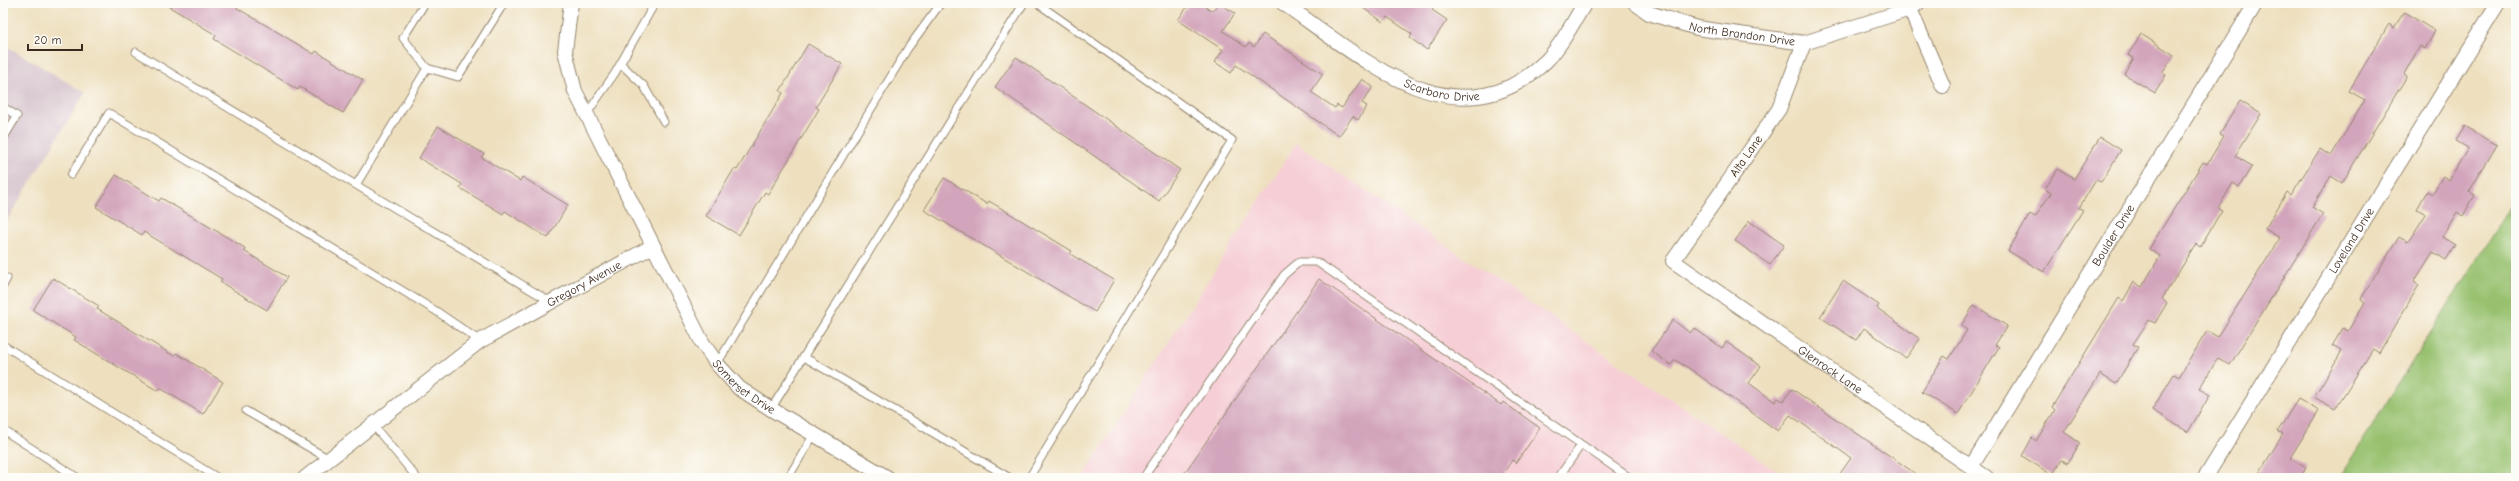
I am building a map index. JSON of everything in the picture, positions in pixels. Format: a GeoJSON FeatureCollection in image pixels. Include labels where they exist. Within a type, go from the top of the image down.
{"type":"FeatureCollection","features":[{"type":"Feature","properties":{"kind":"street"},"geometry":{"type":"LineString","coordinates":[[571,3],[565,51],[575,91],[652,246]]}},
{"type":"Feature","properties":{"kind":"street","name":"Scarboro Drive"},"geometry":{"type":"LineString","coordinates":[[1283,3],[1391,77],[1431,94],[1460,96],[1495,92],[1525,77],[1553,52],[1585,3]]}},
{"type":"Feature","properties":{"kind":"street","name":"North Brandon Drive"},"geometry":{"type":"LineString","coordinates":[[1635,3],[1649,13],[1697,28],[1804,43],[1914,6]]}},
{"type":"Feature","properties":{"kind":"street","name":"Boulder Drive"},"geometry":{"type":"LineString","coordinates":[[1971,467],[2256,3]]}},
{"type":"Feature","properties":{"kind":"street","name":"Loveland Drive"},"geometry":{"type":"LineString","coordinates":[[2205,478],[2498,3]]}},
{"type":"Feature","properties":{"kind":"street"},"geometry":{"type":"LineString","coordinates":[[1914,6],[1943,86]]}},
{"type":"Feature","properties":{"kind":"street","name":"Alta Lane"},"geometry":{"type":"LineString","coordinates":[[1673,261],[1779,110],[1804,43]]}},
{"type":"Feature","properties":{"kind":"street","name":"Somerset Drive"},"geometry":{"type":"LineString","coordinates":[[652,246],[702,342],[717,364],[739,388],[888,478]]}},
{"type":"Feature","properties":{"kind":"street","name":"Gregory Avenue"},"geometry":{"type":"LineString","coordinates":[[305,478],[480,341],[652,246]]}},
{"type":"Feature","properties":{"kind":"street","name":"Glenrock Lane"},"geometry":{"type":"LineString","coordinates":[[1673,261],[1987,478]]}},
{"type":"Feature","properties":{"kind":"lane"},"geometry":{"type":"LineString","coordinates":[[425,3],[403,38],[427,68],[458,77],[504,3]]}},
{"type":"Feature","properties":{"kind":"lane"},"geometry":{"type":"LineString","coordinates":[[586,115],[621,64],[655,3]]}},
{"type":"Feature","properties":{"kind":"lane"},"geometry":{"type":"LineString","coordinates":[[717,364],[908,48],[941,3]]}},
{"type":"Feature","properties":{"kind":"lane"},"geometry":{"type":"LineString","coordinates":[[772,409],[1024,3]]}},
{"type":"Feature","properties":{"kind":"lane"},"geometry":{"type":"LineString","coordinates":[[1028,478],[1232,140],[1037,3]]}},
{"type":"Feature","properties":{"kind":"lane"},"geometry":{"type":"LineString","coordinates":[[136,52],[551,302]]}},
{"type":"Feature","properties":{"kind":"lane"},"geometry":{"type":"LineString","coordinates":[[621,64],[644,86],[664,122]]}},
{"type":"Feature","properties":{"kind":"lane"},"geometry":{"type":"LineString","coordinates":[[356,185],[427,68]]}},
{"type":"Feature","properties":{"kind":"lane"},"geometry":{"type":"LineString","coordinates":[[3,107],[17,116],[3,139]]}},
{"type":"Feature","properties":{"kind":"lane"},"geometry":{"type":"LineString","coordinates":[[71,175],[109,113],[436,311],[480,341]]}},
{"type":"Feature","properties":{"kind":"lane"},"geometry":{"type":"LineString","coordinates":[[1143,478],[1284,275],[1299,262],[1317,262],[1630,478]]}},
{"type":"Feature","properties":{"kind":"lane"},"geometry":{"type":"LineString","coordinates":[[3,286],[7,278]]}},
{"type":"Feature","properties":{"kind":"lane"},"geometry":{"type":"LineString","coordinates":[[3,345],[218,478]]}},
{"type":"Feature","properties":{"kind":"lane"},"geometry":{"type":"LineString","coordinates":[[804,357],[1010,478]]}},
{"type":"Feature","properties":{"kind":"lane"},"geometry":{"type":"LineString","coordinates":[[246,411],[329,459]]}},
{"type":"Feature","properties":{"kind":"lane"},"geometry":{"type":"LineString","coordinates":[[373,425],[417,478]]}},
{"type":"Feature","properties":{"kind":"lane"},"geometry":{"type":"LineString","coordinates":[[3,430],[78,478]]}},
{"type":"Feature","properties":{"kind":"lane"},"geometry":{"type":"LineString","coordinates":[[788,478],[814,434]]}},
{"type":"Feature","properties":{"kind":"lane"},"geometry":{"type":"LineString","coordinates":[[1558,478],[1581,444]]}},
{"type":"Feature","properties":{"kind":"shaded area"},"geometry":{"type":"Polygon","coordinates":[[[3,44],[85,93],[3,227],[3,44]]]}},
{"type":"Feature","properties":{"kind":"shaded area"},"geometry":{"type":"Polygon","coordinates":[[[1296,143],[1787,478],[1082,478],[1296,143]]]}},
{"type":"Feature","properties":{"kind":"green space"},"geometry":{"type":"Polygon","coordinates":[[[2516,197],[2516,478],[2339,478],[2516,197]]]}},
{"type":"Feature","properties":{"kind":"building"},"geometry":{"type":"Polygon","coordinates":[[[163,3],[239,3],[237,8],[314,54],[316,51],[363,80],[343,113],[300,87],[298,90],[214,39],[216,35],[163,3]]]}},
{"type":"Feature","properties":{"kind":"building"},"geometry":{"type":"Polygon","coordinates":[[[1190,3],[1201,3],[1212,11],[1219,3],[1235,13],[1223,31],[1246,47],[1249,43],[1254,47],[1263,34],[1323,74],[1311,92],[1335,108],[1337,105],[1342,108],[1362,79],[1373,87],[1362,103],[1367,106],[1358,120],[1353,116],[1339,136],[1236,65],[1231,73],[1215,62],[1223,50],[1178,20],[1190,3]]]}},
{"type":"Feature","properties":{"kind":"building"},"geometry":{"type":"Polygon","coordinates":[[[1356,3],[1436,3],[1432,10],[1447,20],[1427,50],[1410,38],[1412,34],[1387,17],[1383,22],[1356,3]]]}},
{"type":"Feature","properties":{"kind":"building"},"geometry":{"type":"Polygon","coordinates":[[[2404,12],[2435,31],[2425,49],[2420,46],[2404,74],[2407,76],[2342,183],[2331,176],[2312,207],[2323,214],[2230,365],[2218,358],[2199,389],[2210,395],[2188,432],[2152,410],[2174,374],[2179,377],[2207,331],[2218,337],[2280,238],[2265,229],[2287,192],[2291,195],[2320,149],[2331,156],[2365,100],[2349,91],[2389,24],[2394,28],[2404,12]]]}},
{"type":"Feature","properties":{"kind":"building"},"geometry":{"type":"Polygon","coordinates":[[[2141,34],[2174,55],[2162,73],[2166,75],[2155,93],[2124,74],[2134,58],[2128,55],[2141,34]]]}},
{"type":"Feature","properties":{"kind":"building"},"geometry":{"type":"Polygon","coordinates":[[[808,44],[842,64],[816,107],[819,109],[768,194],[765,192],[739,235],[706,216],[734,169],[737,170],[783,93],[780,91],[808,44]]]}},
{"type":"Feature","properties":{"kind":"building"},"geometry":{"type":"Polygon","coordinates":[[[1016,57],[1180,170],[1159,201],[995,87],[1016,57]]]}},
{"type":"Feature","properties":{"kind":"building"},"geometry":{"type":"Polygon","coordinates":[[[2240,101],[2261,114],[2235,156],[2252,166],[2239,187],[2233,183],[2218,208],[2222,210],[2200,247],[2196,244],[2162,299],[2167,303],[2155,323],[2149,320],[2133,344],[2138,347],[2116,384],[2100,374],[2064,432],[2080,443],[2068,463],[2062,460],[2052,475],[2022,456],[2032,438],[2036,441],[2055,410],[2052,407],[2119,298],[2123,301],[2134,282],[2142,287],[2160,256],[2149,249],[2203,162],[2207,164],[2224,136],[2220,134],[2240,101]]]}},
{"type":"Feature","properties":{"kind":"building"},"geometry":{"type":"Polygon","coordinates":[[[438,126],[484,154],[481,157],[520,181],[522,177],[568,205],[548,238],[505,211],[503,214],[460,188],[462,184],[419,158],[438,126]]]}},
{"type":"Feature","properties":{"kind":"building"},"geometry":{"type":"Polygon","coordinates":[[[2465,126],[2497,145],[2469,192],[2475,195],[2463,216],[2457,212],[2442,237],[2455,245],[2446,260],[2433,252],[2414,282],[2419,285],[2379,353],[2373,349],[2335,409],[2314,397],[2342,351],[2332,346],[2343,328],[2348,331],[2365,302],[2361,299],[2399,237],[2408,242],[2426,214],[2417,209],[2427,191],[2432,194],[2443,176],[2449,180],[2468,148],[2456,141],[2465,126]]]}},
{"type":"Feature","properties":{"kind":"building"},"geometry":{"type":"Polygon","coordinates":[[[2100,137],[2121,150],[2101,182],[2096,180],[2079,208],[2083,210],[2044,272],[2008,251],[2030,214],[2035,217],[2051,193],[2045,189],[2058,169],[2074,179],[2100,137]]]}},
{"type":"Feature","properties":{"kind":"building"},"geometry":{"type":"Polygon","coordinates":[[[116,175],[159,201],[161,198],[245,248],[244,251],[287,277],[267,310],[220,282],[222,279],[144,232],[142,235],[96,207],[116,175]]]}},
{"type":"Feature","properties":{"kind":"building"},"geometry":{"type":"Polygon","coordinates":[[[944,178],[987,204],[989,201],[1072,251],[1070,254],[1114,280],[1095,312],[924,210],[944,178]]]}},
{"type":"Feature","properties":{"kind":"building"},"geometry":{"type":"Polygon","coordinates":[[[1749,221],[1784,245],[1770,265],[1735,241],[1749,221]]]}},
{"type":"Feature","properties":{"kind":"building"},"geometry":{"type":"Polygon","coordinates":[[[53,278],[99,306],[97,309],[174,356],[176,353],[223,382],[203,414],[160,388],[158,391],[74,340],[76,337],[33,310],[53,278]]]}},
{"type":"Feature","properties":{"kind":"building"},"geometry":{"type":"Polygon","coordinates":[[[1319,279],[1501,405],[1503,402],[1540,428],[1516,463],[1512,460],[1500,478],[1181,478],[1319,279]]]}},
{"type":"Feature","properties":{"kind":"building"},"geometry":{"type":"Polygon","coordinates":[[[1843,281],[1879,305],[1877,308],[1920,339],[1906,358],[1864,328],[1856,340],[1820,317],[1843,281]]]}},
{"type":"Feature","properties":{"kind":"building"},"geometry":{"type":"Polygon","coordinates":[[[1974,305],[2007,326],[1995,345],[1999,347],[1958,414],[1922,392],[1944,356],[1949,359],[1967,330],[1961,326],[1974,305]]]}},
{"type":"Feature","properties":{"kind":"building"},"geometry":{"type":"Polygon","coordinates":[[[1673,320],[1690,333],[1694,328],[1722,348],[1726,342],[1761,366],[1749,383],[1775,402],[1778,398],[1783,401],[1792,389],[1922,478],[1837,478],[1851,458],[1790,415],[1778,431],[1690,369],[1675,360],[1671,365],[1651,351],[1673,320]]]}},
{"type":"Feature","properties":{"kind":"building"},"geometry":{"type":"Polygon","coordinates":[[[2298,399],[2319,411],[2290,458],[2306,468],[2300,478],[2256,478],[2283,434],[2278,431],[2298,399]]]}}]}
